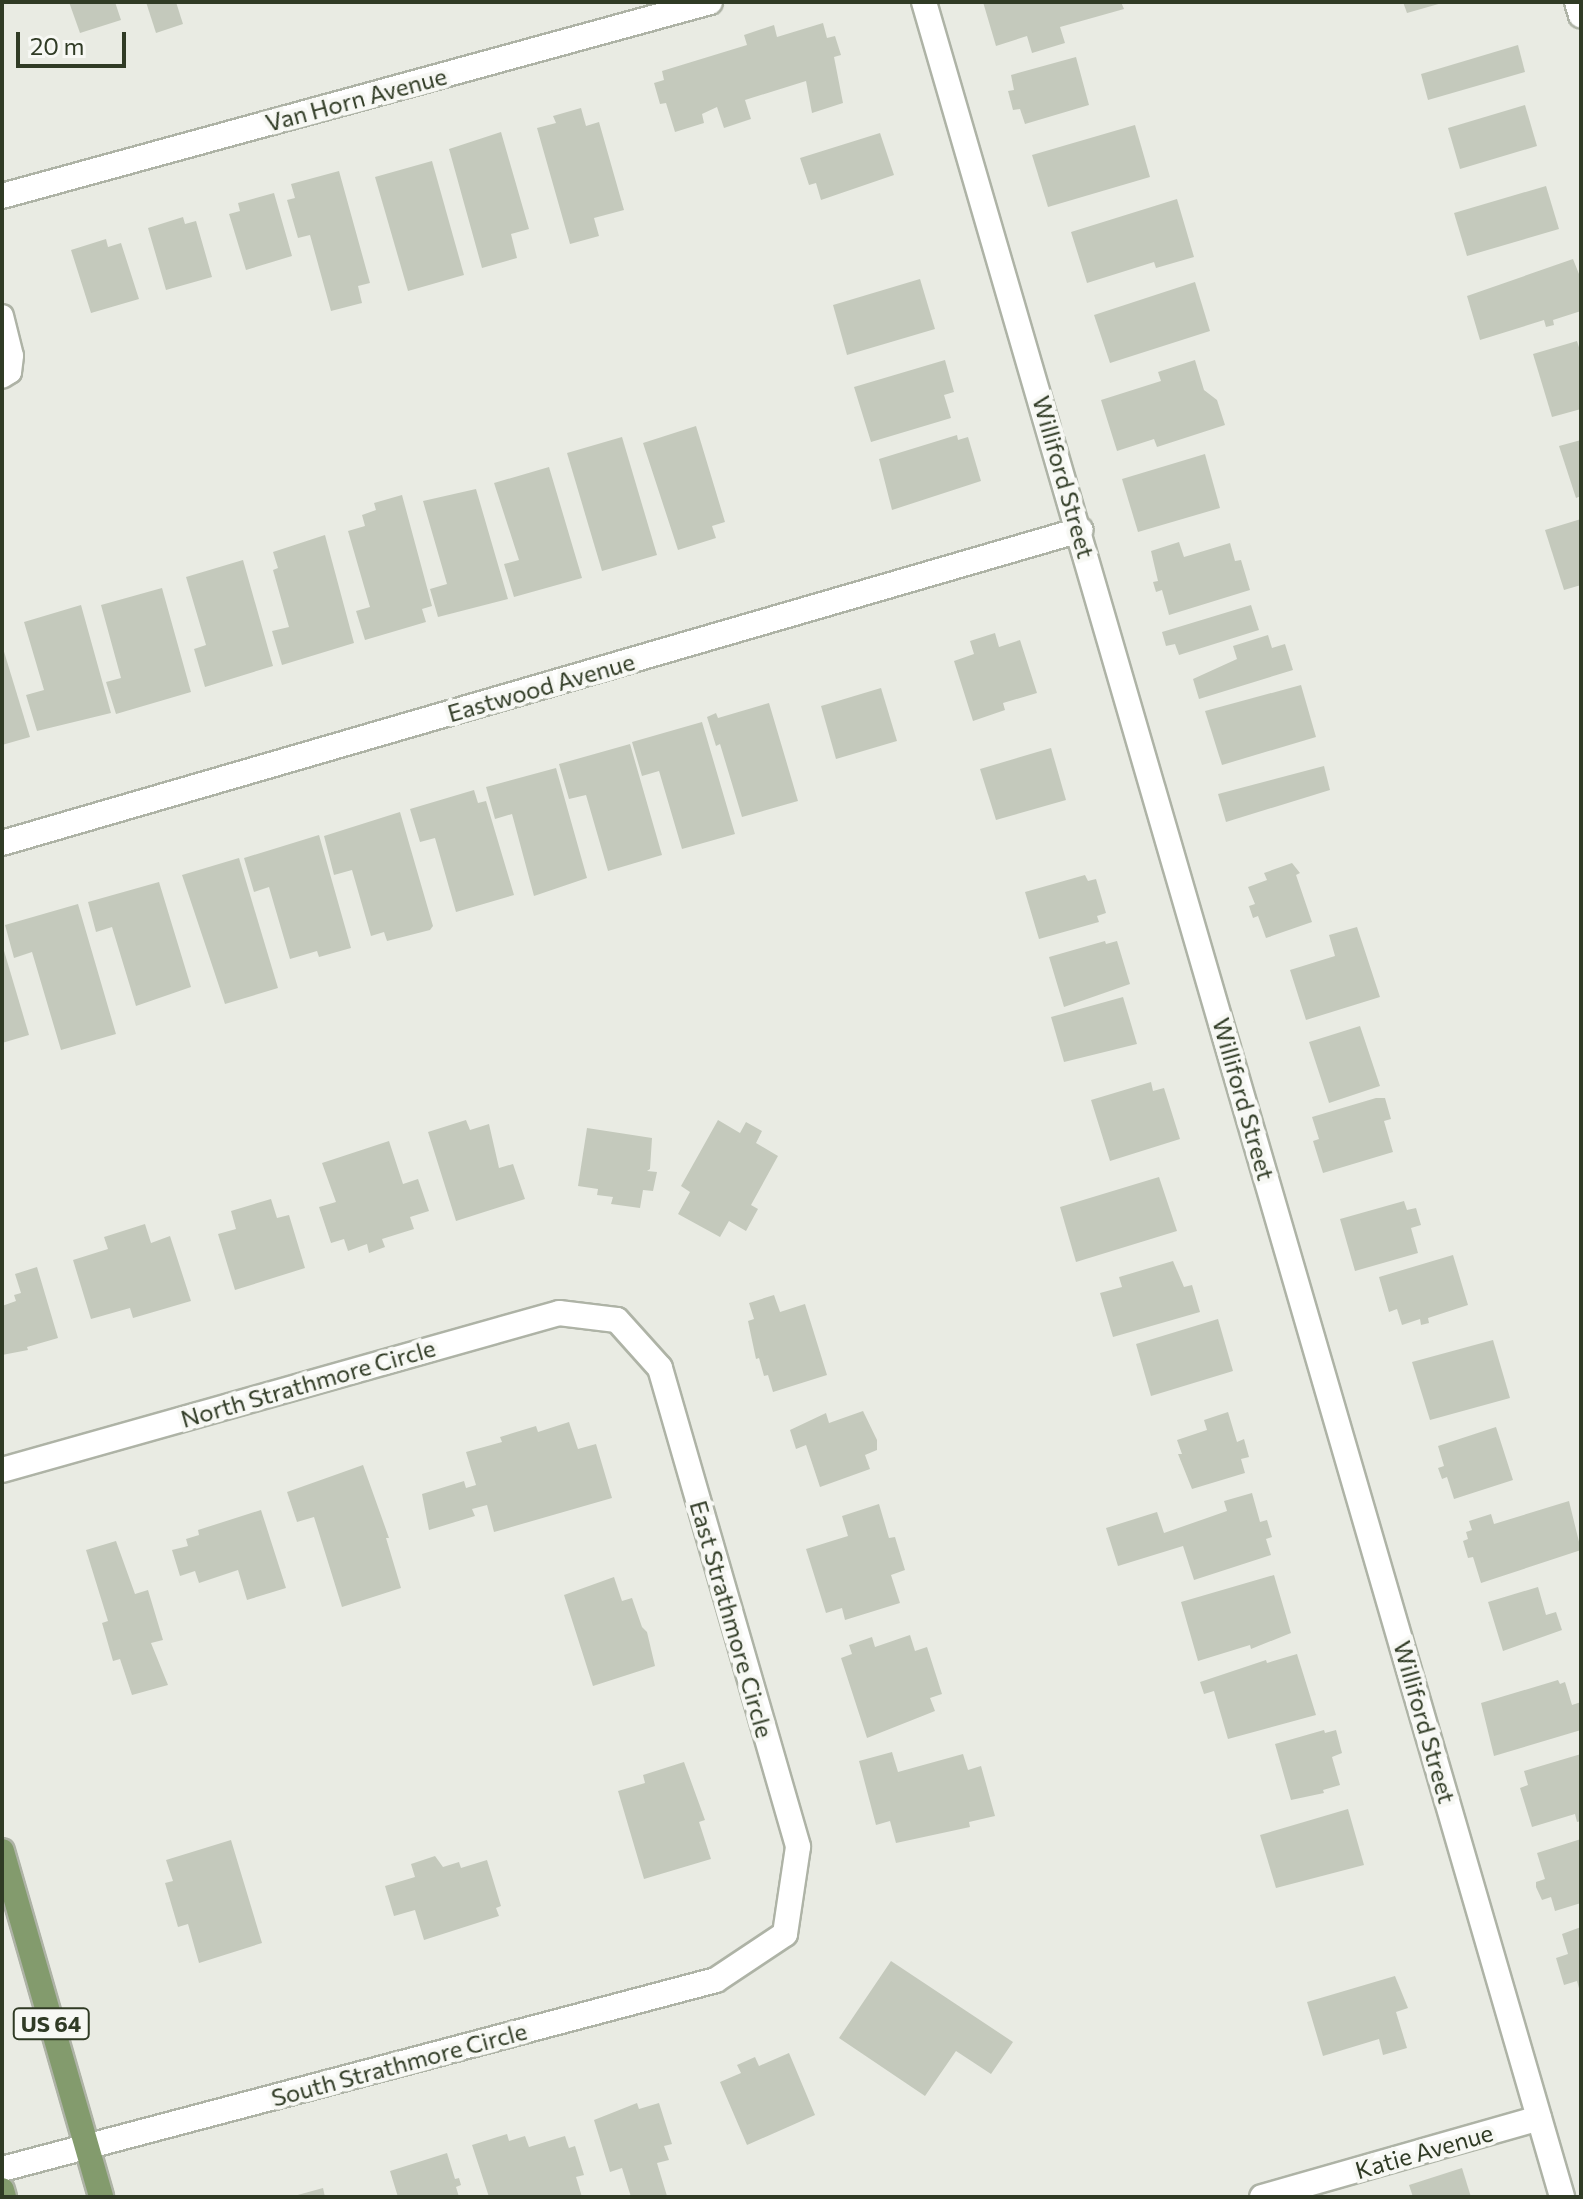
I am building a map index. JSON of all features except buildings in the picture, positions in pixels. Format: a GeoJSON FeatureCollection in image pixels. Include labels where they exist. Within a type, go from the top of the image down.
{"type":"FeatureCollection","features":[{"type":"Feature","properties":{"kind":"main road","name":"US 64"},"geometry":{"type":"LineString","coordinates":[[2,1851],[101,2197]]}},
{"type":"Feature","properties":{"kind":"main road"},"geometry":{"type":"LineString","coordinates":[[2,2190],[4,2197]]}},
{"type":"Feature","properties":{"kind":"street","name":"Van Horn Avenue"},"geometry":{"type":"LineString","coordinates":[[2,196],[710,2]]}},
{"type":"Feature","properties":{"kind":"street","name":"Williford Street"},"geometry":{"type":"LineString","coordinates":[[924,2],[1080,530],[1562,2197]]}},
{"type":"Feature","properties":{"kind":"street"},"geometry":{"type":"LineString","coordinates":[[1577,2],[1581,15]]}},
{"type":"Feature","properties":{"kind":"street","name":"Eastwood Avenue"},"geometry":{"type":"LineString","coordinates":[[2,843],[1080,530]]}},
{"type":"Feature","properties":{"kind":"street","name":"North Strathmore Circle"},"geometry":{"type":"LineString","coordinates":[[2,1470],[559,1313],[617,1320]]}},
{"type":"Feature","properties":{"kind":"street","name":"East Strathmore Circle"},"geometry":{"type":"LineString","coordinates":[[617,1320],[660,1368],[798,1847],[785,1934]]}},
{"type":"Feature","properties":{"kind":"street","name":"South Strathmore Circle"},"geometry":{"type":"LineString","coordinates":[[2,2169],[716,1980],[785,1934]]}},
{"type":"Feature","properties":{"kind":"street","name":"Katie Avenue"},"geometry":{"type":"LineString","coordinates":[[1262,2197],[1539,2118]]}},
{"type":"Feature","properties":{"kind":"lane"},"geometry":{"type":"LineString","coordinates":[[2,316],[12,356],[10,372],[2,377]]}}]}
